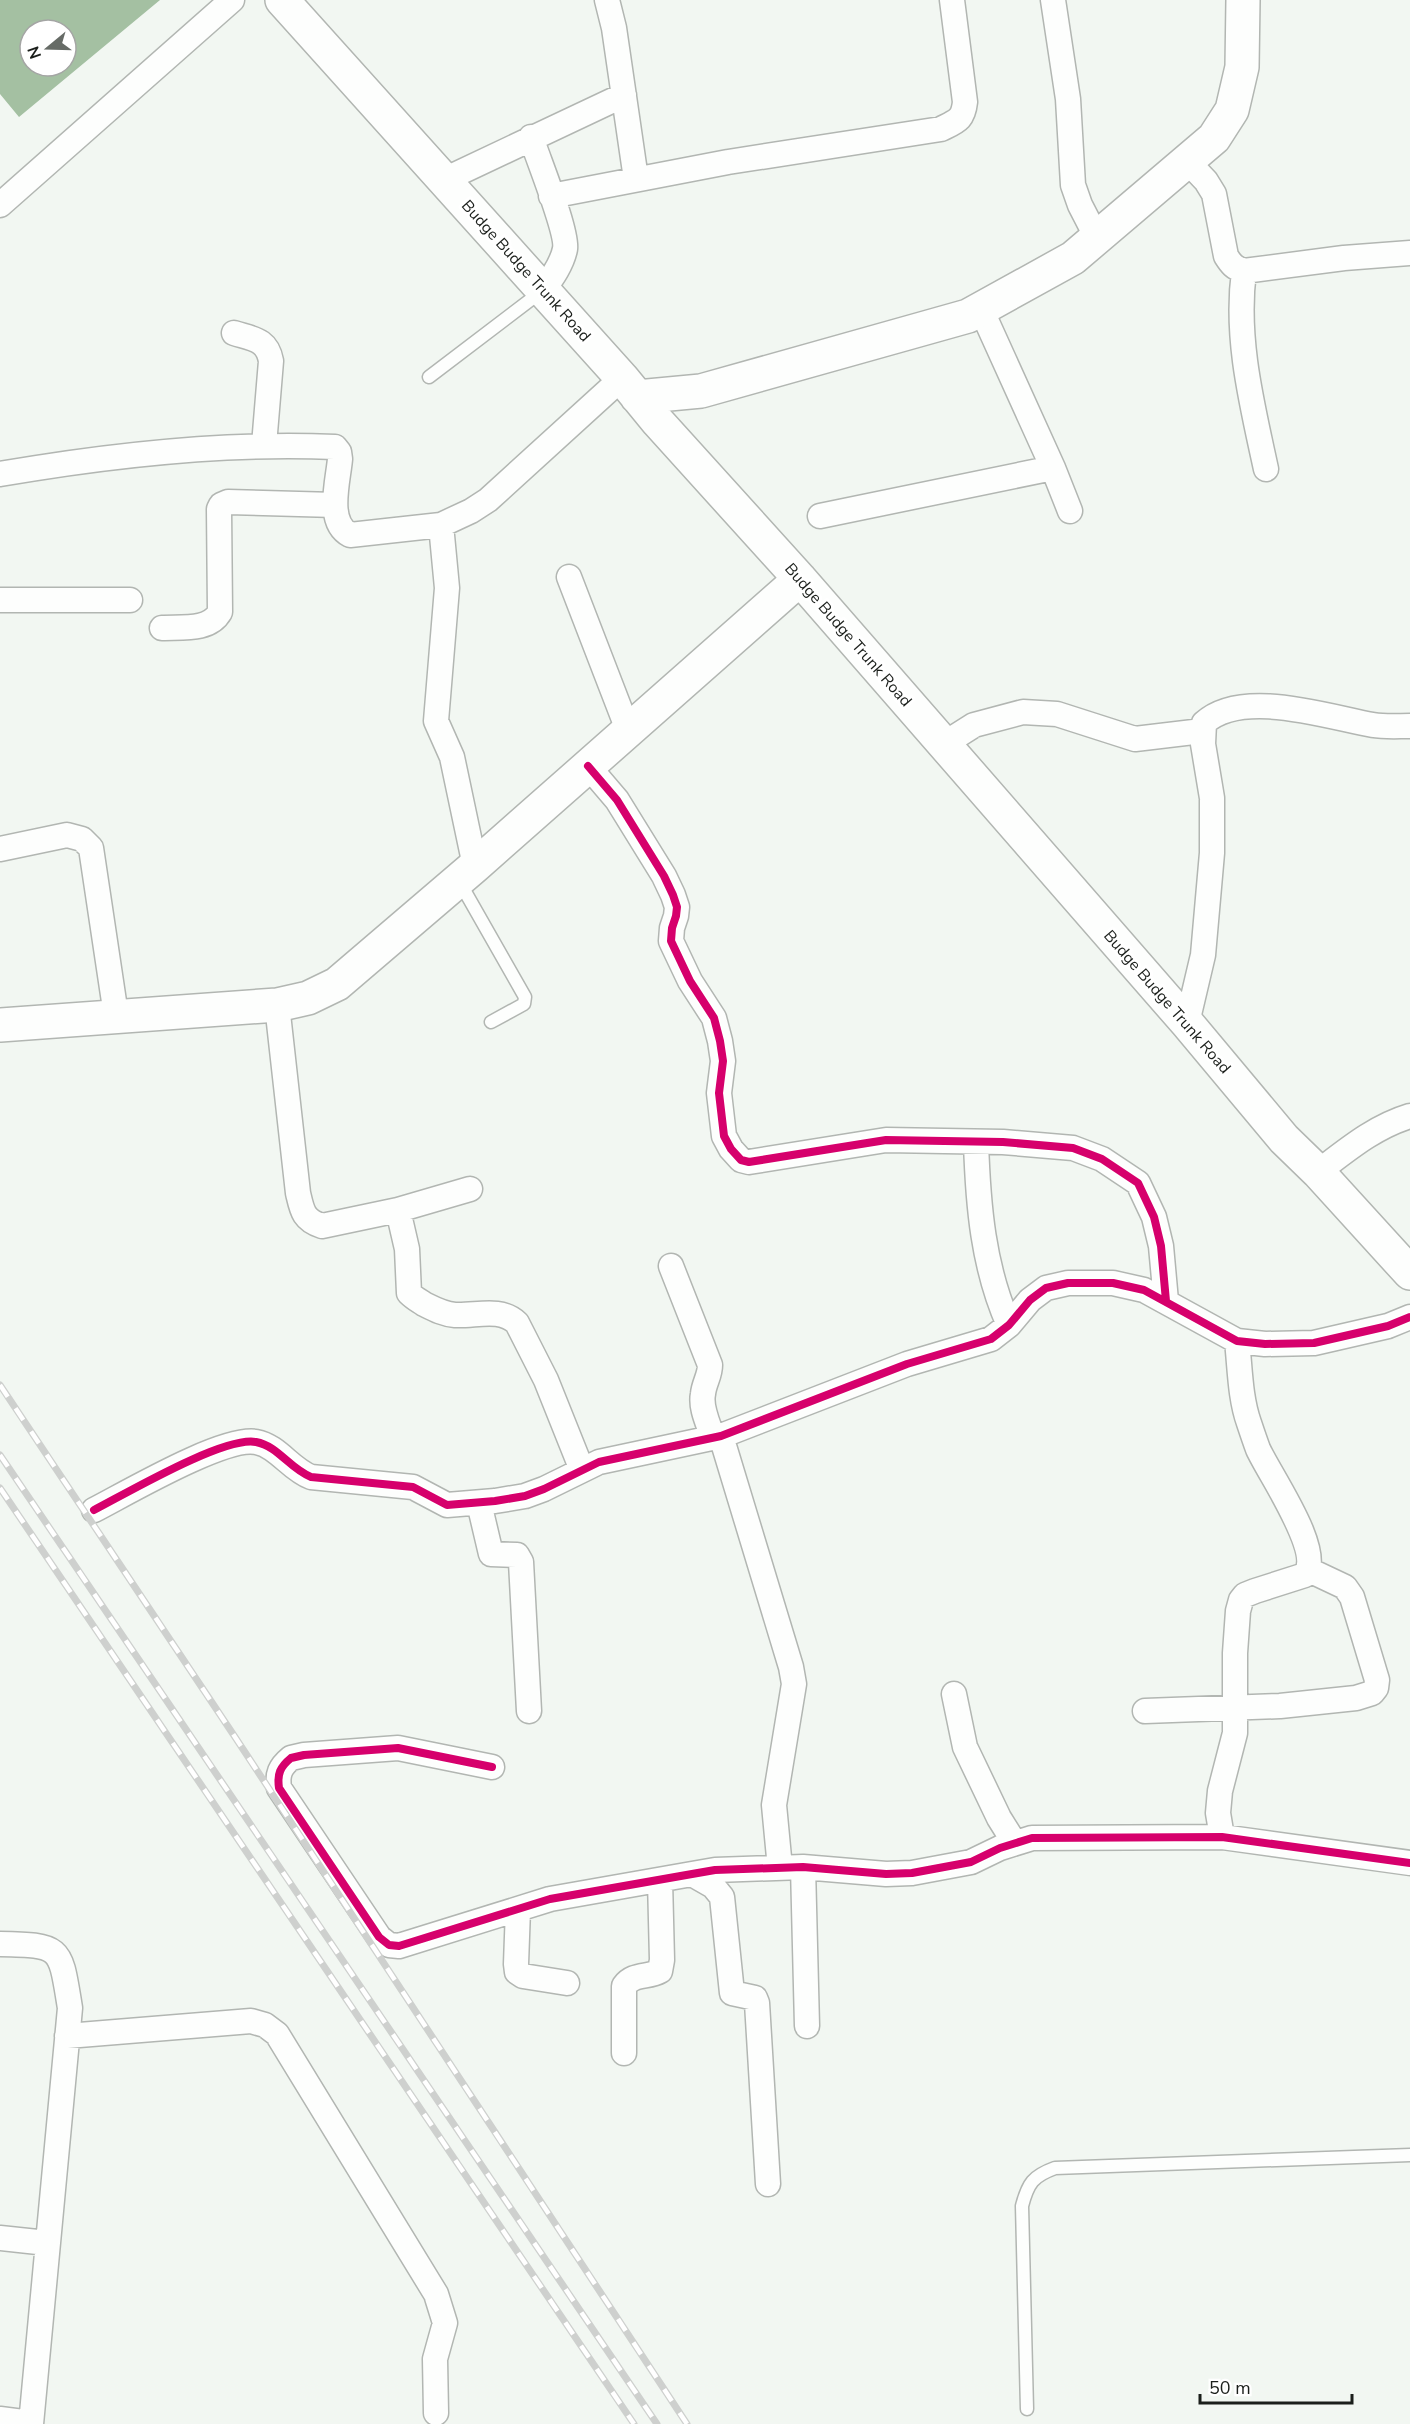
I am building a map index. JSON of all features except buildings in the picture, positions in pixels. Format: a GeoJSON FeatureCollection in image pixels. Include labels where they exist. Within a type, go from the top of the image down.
{"type":"FeatureCollection","features":[{"type":"Feature","properties":{"kind":"street"},"geometry":{"type":"LineString","coordinates":[[0,206],[232,0]]}},
{"type":"Feature","properties":{"kind":"street","name":"Budge Budge Trunk Road"},"geometry":{"type":"LineString","coordinates":[[282,0],[800,579],[1187,1023],[1284,1139],[1318,1172],[1410,1273]]}},
{"type":"Feature","properties":{"kind":"street"},"geometry":{"type":"LineString","coordinates":[[607,0],[614,28],[636,179]]}},
{"type":"Feature","properties":{"kind":"street"},"geometry":{"type":"LineString","coordinates":[[551,196],[797,151],[941,129],[957,122],[964,114],[965,102],[952,0]]}},
{"type":"Feature","properties":{"kind":"street"},"geometry":{"type":"LineString","coordinates":[[1053,0],[1068,99],[1073,185],[1097,238]]}},
{"type":"Feature","properties":{"kind":"street"},"geometry":{"type":"LineString","coordinates":[[0,474],[133,454],[264,445],[334,447],[339,452],[340,459],[335,505],[337,522],[343,531],[350,535],[441,525],[488,500],[630,387],[701,391],[968,316],[1073,258],[1214,138],[1232,110],[1242,67],[1243,0]]}},
{"type":"Feature","properties":{"kind":"street"},"geometry":{"type":"LineString","coordinates":[[444,180],[624,95]]}},
{"type":"Feature","properties":{"kind":"street"},"geometry":{"type":"LineString","coordinates":[[531,137],[562,228],[565,247],[557,269],[543,290]]}},
{"type":"Feature","properties":{"kind":"street"},"geometry":{"type":"LineString","coordinates":[[1188,162],[1206,181],[1214,194],[1226,255],[1231,265],[1244,271],[1410,252]]}},
{"type":"Feature","properties":{"kind":"street"},"geometry":{"type":"LineString","coordinates":[[1244,271],[1240,298],[1243,345],[1251,399],[1266,469]]}},
{"type":"Feature","properties":{"kind":"street"},"geometry":{"type":"LineString","coordinates":[[981,309],[1070,511]]}},
{"type":"Feature","properties":{"kind":"street"},"geometry":{"type":"LineString","coordinates":[[234,333],[262,343],[268,351],[270,361],[264,445]]}},
{"type":"Feature","properties":{"kind":"street"},"geometry":{"type":"LineString","coordinates":[[819,516],[1053,468]]}},
{"type":"Feature","properties":{"kind":"street"},"geometry":{"type":"LineString","coordinates":[[162,628],[206,625],[215,621],[220,612],[219,509],[221,505],[228,502],[335,505]]}},
{"type":"Feature","properties":{"kind":"street"},"geometry":{"type":"LineString","coordinates":[[441,525],[447,588],[436,721],[452,757],[467,873]]}},
{"type":"Feature","properties":{"kind":"street"},"geometry":{"type":"LineString","coordinates":[[568,577],[628,730]]}},
{"type":"Feature","properties":{"kind":"street"},"geometry":{"type":"LineString","coordinates":[[0,1025],[277,1005],[308,998],[337,984],[467,873],[800,579]]}},
{"type":"Feature","properties":{"kind":"street"},"geometry":{"type":"LineString","coordinates":[[0,600],[130,600]]}},
{"type":"Feature","properties":{"kind":"street"},"geometry":{"type":"LineString","coordinates":[[1187,1023],[1203,955],[1212,853],[1210,779],[1202,731],[1204,723],[1210,717],[1238,707],[1296,710],[1376,726],[1410,726]]}},
{"type":"Feature","properties":{"kind":"street"},"geometry":{"type":"LineString","coordinates":[[944,744],[974,725],[1023,712],[1057,714],[1135,739],[1202,731]]}},
{"type":"Feature","properties":{"kind":"street"},"geometry":{"type":"LineString","coordinates":[[588,766],[617,800],[664,876],[673,895],[677,907],[671,941],[690,981],[714,1018],[723,1062],[719,1093],[724,1136],[731,1149],[741,1160],[749,1162],[886,1140],[976,1142],[1073,1148],[1102,1159],[1138,1183],[1154,1216],[1161,1246],[1166,1301]]}},
{"type":"Feature","properties":{"kind":"street"},"geometry":{"type":"LineString","coordinates":[[0,849],[67,835],[82,838],[91,848],[116,1015]]}},
{"type":"Feature","properties":{"kind":"street"},"geometry":{"type":"LineString","coordinates":[[277,1005],[298,1193],[303,1215],[310,1222],[322,1226],[398,1210],[470,1189]]}},
{"type":"Feature","properties":{"kind":"street"},"geometry":{"type":"LineString","coordinates":[[1318,1172],[1364,1137],[1394,1121],[1410,1116]]}},
{"type":"Feature","properties":{"kind":"street"},"geometry":{"type":"LineString","coordinates":[[976,1142],[978,1204],[990,1274],[1010,1325]]}},
{"type":"Feature","properties":{"kind":"street"},"geometry":{"type":"LineString","coordinates":[[398,1210],[407,1250],[409,1293],[438,1312],[455,1315],[496,1313],[510,1317],[517,1323],[546,1380],[582,1470]]}},
{"type":"Feature","properties":{"kind":"street"},"geometry":{"type":"LineString","coordinates":[[671,1266],[711,1365],[710,1376],[702,1394],[703,1406],[717,1437],[791,1667],[794,1684],[774,1805],[792,1867],[807,2026]]}},
{"type":"Feature","properties":{"kind":"street"},"geometry":{"type":"LineString","coordinates":[[94,1510],[208,1452],[242,1441],[266,1445],[296,1469],[311,1477],[413,1487],[447,1505],[525,1496],[599,1462],[717,1437],[907,1364],[991,1339],[1010,1325],[1030,1300],[1046,1288],[1068,1283],[1113,1282],[1144,1290],[1237,1341],[1265,1344],[1314,1343],[1388,1326],[1410,1317]]}},
{"type":"Feature","properties":{"kind":"street"},"geometry":{"type":"LineString","coordinates":[[1222,1837],[1218,1813],[1220,1791],[1235,1733],[1235,1653],[1241,1600],[1255,1591],[1305,1575],[1309,1570],[1310,1562],[1289,1504],[1259,1450],[1248,1420],[1237,1341]]}},
{"type":"Feature","properties":{"kind":"street"},"geometry":{"type":"LineString","coordinates":[[479,1503],[491,1554],[517,1555],[521,1562],[529,1711]]}},
{"type":"Feature","properties":{"kind":"street"},"geometry":{"type":"LineString","coordinates":[[1145,1711],[1280,1706],[1356,1698],[1372,1693],[1376,1688],[1377,1680],[1374,1665],[1352,1597],[1344,1587],[1309,1570]]}},
{"type":"Feature","properties":{"kind":"street"},"geometry":{"type":"LineString","coordinates":[[954,1694],[965,1747],[999,1818],[1014,1842]]}},
{"type":"Feature","properties":{"kind":"street"},"geometry":{"type":"LineString","coordinates":[[492,1767],[416,1750],[381,1748],[291,1758],[282,1766],[278,1777],[279,1788],[379,1937],[389,1945],[409,1944],[550,1899],[715,1870],[792,1867],[886,1874],[912,1873],[971,1862],[1014,1842],[1032,1838],[1222,1837],[1410,1863]]}},
{"type":"Feature","properties":{"kind":"street"},"geometry":{"type":"LineString","coordinates":[[692,1874],[713,1886],[722,1897],[732,1993],[755,1998],[757,2003],[768,2184]]}},
{"type":"Feature","properties":{"kind":"street"},"geometry":{"type":"LineString","coordinates":[[624,2053],[624,1986],[628,1980],[654,1975],[660,1971],[662,1960],[660,1880]]}},
{"type":"Feature","properties":{"kind":"street"},"geometry":{"type":"LineString","coordinates":[[518,1909],[517,1972],[523,1976],[567,1983]]}},
{"type":"Feature","properties":{"kind":"street"},"geometry":{"type":"LineString","coordinates":[[0,1944],[37,1944],[53,1950],[63,1965],[70,2008],[31,2423],[0,2420]]}},
{"type":"Feature","properties":{"kind":"street"},"geometry":{"type":"LineString","coordinates":[[67,2036],[251,2021],[266,2025],[277,2034],[436,2294],[444,2323],[435,2359],[436,2412]]}},
{"type":"Feature","properties":{"kind":"street"},"geometry":{"type":"LineString","coordinates":[[0,2238],[48,2243]]}},
{"type":"Feature","properties":{"kind":"lane"},"geometry":{"type":"LineString","coordinates":[[429,377],[543,290]]}},
{"type":"Feature","properties":{"kind":"lane"},"geometry":{"type":"LineString","coordinates":[[467,873],[525,998],[524,1004],[491,1022]]}},
{"type":"Feature","properties":{"kind":"lane"},"geometry":{"type":"LineString","coordinates":[[1027,2409],[1022,2206],[1027,2188],[1038,2174],[1055,2168],[1410,2155]]}},
{"type":"Feature","properties":{"kind":"shaded area"},"geometry":{"type":"Polygon","coordinates":[[[0,0],[160,0],[78,68],[78,18],[18,18],[18,78],[66,78],[19,117],[0,94],[0,0]]]}},
{"type":"Feature","properties":{"kind":"railway"},"geometry":{"type":"LineString","coordinates":[[0,1385],[233,1734],[687,2424]]}},
{"type":"Feature","properties":{"kind":"railway"},"geometry":{"type":"LineString","coordinates":[[0,1455],[657,2424]]}},
{"type":"Feature","properties":{"kind":"railway"},"geometry":{"type":"LineString","coordinates":[[0,1488],[634,2424]]}},
{"type":"Feature","properties":{"kind":"cycle path"},"geometry":{"type":"LineString","coordinates":[[588,766],[617,800],[664,876],[673,895],[677,907],[671,941],[690,981],[714,1018],[723,1061],[719,1093],[724,1136],[731,1149],[741,1160],[749,1162],[886,1140],[1003,1142],[1073,1148],[1102,1159],[1138,1183],[1154,1217],[1161,1246],[1166,1301]]}},
{"type":"Feature","properties":{"kind":"cycle path"},"geometry":{"type":"LineString","coordinates":[[94,1510],[199,1456],[241,1443],[256,1442],[271,1448],[311,1477],[413,1487],[447,1505],[525,1496],[599,1462],[721,1436],[907,1364],[991,1339],[1009,1325],[1030,1300],[1046,1288],[1068,1283],[1113,1283],[1144,1290],[1237,1341],[1265,1344],[1314,1343],[1388,1326],[1410,1317]]}},
{"type":"Feature","properties":{"kind":"cycle path"},"geometry":{"type":"LineString","coordinates":[[492,1767],[398,1748],[304,1755],[291,1758],[284,1765],[280,1771],[278,1783],[279,1788],[379,1937],[389,1945],[399,1946],[550,1899],[715,1870],[803,1867],[886,1874],[912,1873],[971,1862],[1000,1848],[1032,1838],[1222,1837],[1410,1863]]}}]}
